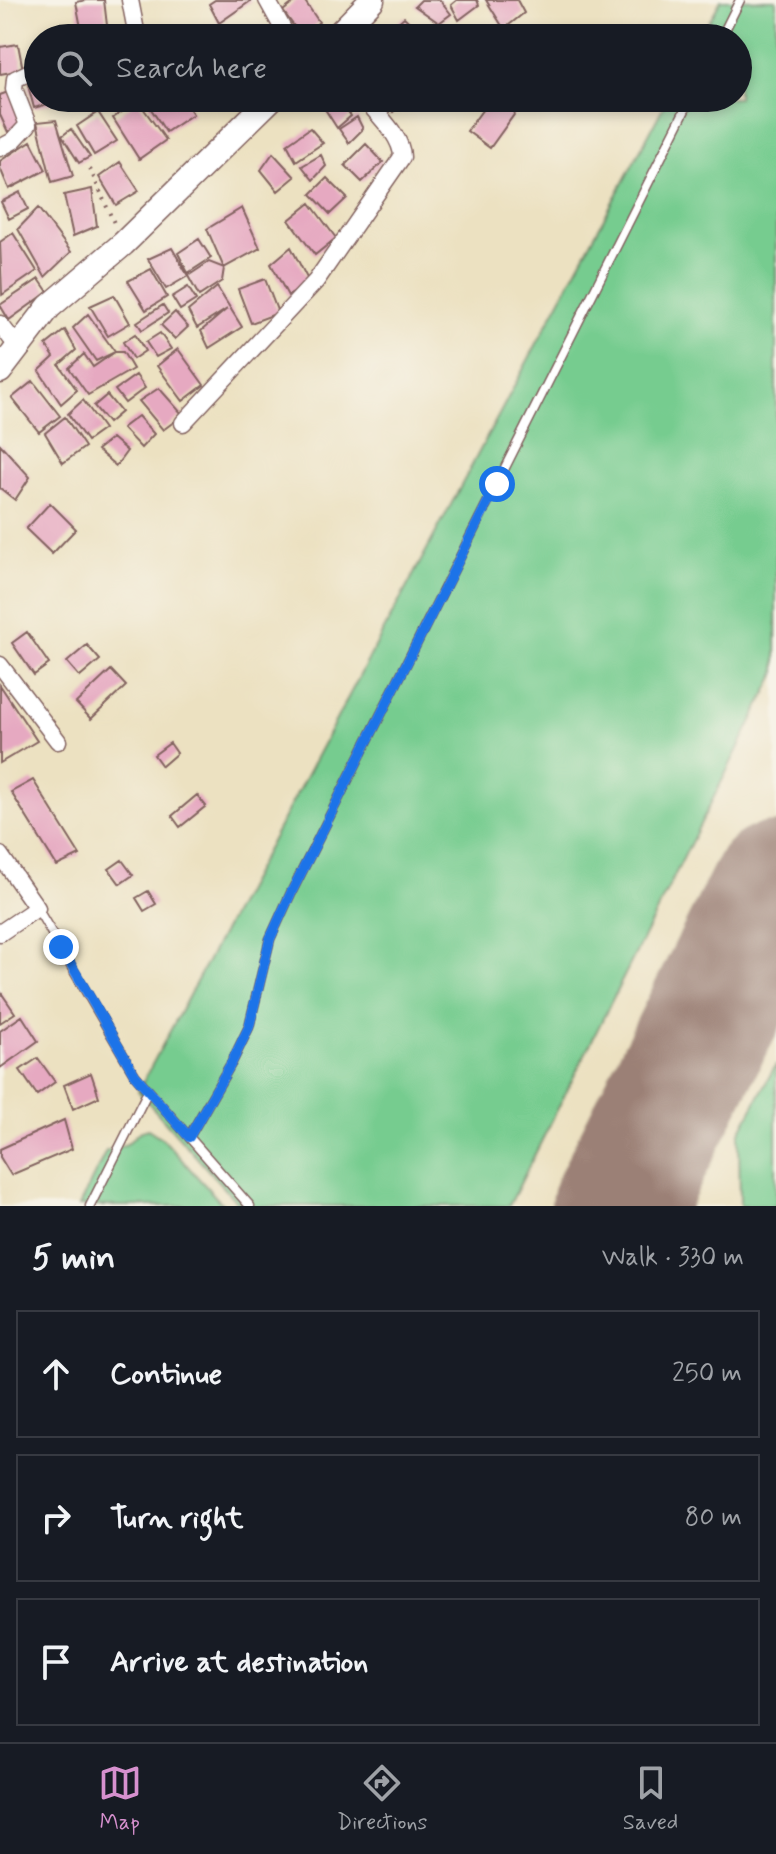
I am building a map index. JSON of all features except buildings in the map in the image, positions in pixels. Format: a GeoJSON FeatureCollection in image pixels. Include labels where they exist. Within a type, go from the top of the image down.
{"type":"FeatureCollection","features":[{"type":"Feature","properties":{"kind":"main road"},"geometry":{"type":"LineString","coordinates":[[349,24],[372,0]]}},
{"type":"Feature","properties":{"kind":"main road"},"geometry":{"type":"LineString","coordinates":[[0,371],[49,307],[123,244],[258,112]]}},
{"type":"Feature","properties":{"kind":"street"},"geometry":{"type":"LineString","coordinates":[[130,0],[135,24]]}},
{"type":"Feature","properties":{"kind":"street"},"geometry":{"type":"LineString","coordinates":[[267,0],[280,24]]}},
{"type":"Feature","properties":{"kind":"street"},"geometry":{"type":"LineString","coordinates":[[0,148],[13,141],[28,125],[14,89],[15,79],[24,75]]}},
{"type":"Feature","properties":{"kind":"street"},"geometry":{"type":"LineString","coordinates":[[183,423],[316,281],[402,157],[395,137],[375,112]]}},
{"type":"Feature","properties":{"kind":"street"},"geometry":{"type":"LineString","coordinates":[[0,324],[17,346]]}},
{"type":"Feature","properties":{"kind":"street"},"geometry":{"type":"LineString","coordinates":[[0,665],[58,741]]}},
{"type":"Feature","properties":{"kind":"street"},"geometry":{"type":"LineString","coordinates":[[0,855],[37,908],[0,933]]}},
{"type":"Feature","properties":{"kind":"lane"},"geometry":{"type":"LineString","coordinates":[[728,24],[740,0]]}},
{"type":"Feature","properties":{"kind":"lane"},"geometry":{"type":"LineString","coordinates":[[189,1137],[249,1027],[270,939],[291,893],[684,112]]}},
{"type":"Feature","properties":{"kind":"lane"},"geometry":{"type":"LineString","coordinates":[[37,908],[135,1075],[250,1206]]}},
{"type":"Feature","properties":{"kind":"lane"},"geometry":{"type":"LineString","coordinates":[[90,1206],[148,1091]]}},
{"type":"Feature","properties":{"kind":"path"},"geometry":{"type":"LineString","coordinates":[[90,169],[123,244]]}},
{"type":"Feature","properties":{"kind":"green space"},"geometry":{"type":"Polygon","coordinates":[[[721,0],[776,0],[776,673],[509,1206],[240,1206],[138,1091],[661,112],[752,112],[752,24],[708,24],[721,0]]]}},
{"type":"Feature","properties":{"kind":"green space"},"geometry":{"type":"Polygon","coordinates":[[[776,1064],[776,1206],[740,1206],[739,1134],[776,1064]]]}},
{"type":"Feature","properties":{"kind":"green space"},"geometry":{"type":"Polygon","coordinates":[[[148,1129],[163,1139],[224,1206],[79,1206],[106,1151],[127,1144],[139,1132],[148,1129]]]}},
{"type":"Feature","properties":{"kind":"taxiway"},"geometry":{"type":"LineString","coordinates":[[640,1206],[649,1142]]}},
{"type":"Feature","properties":{"kind":"runway"},"geometry":{"type":"LineString","coordinates":[[617,1206],[776,888]]}},
{"type":"Feature","properties":{"kind":"route"},"geometry":{"type":"LineString","coordinates":[[61,947],[135,1075],[189,1137],[249,1027],[270,939],[291,893],[497,484]]}}]}
